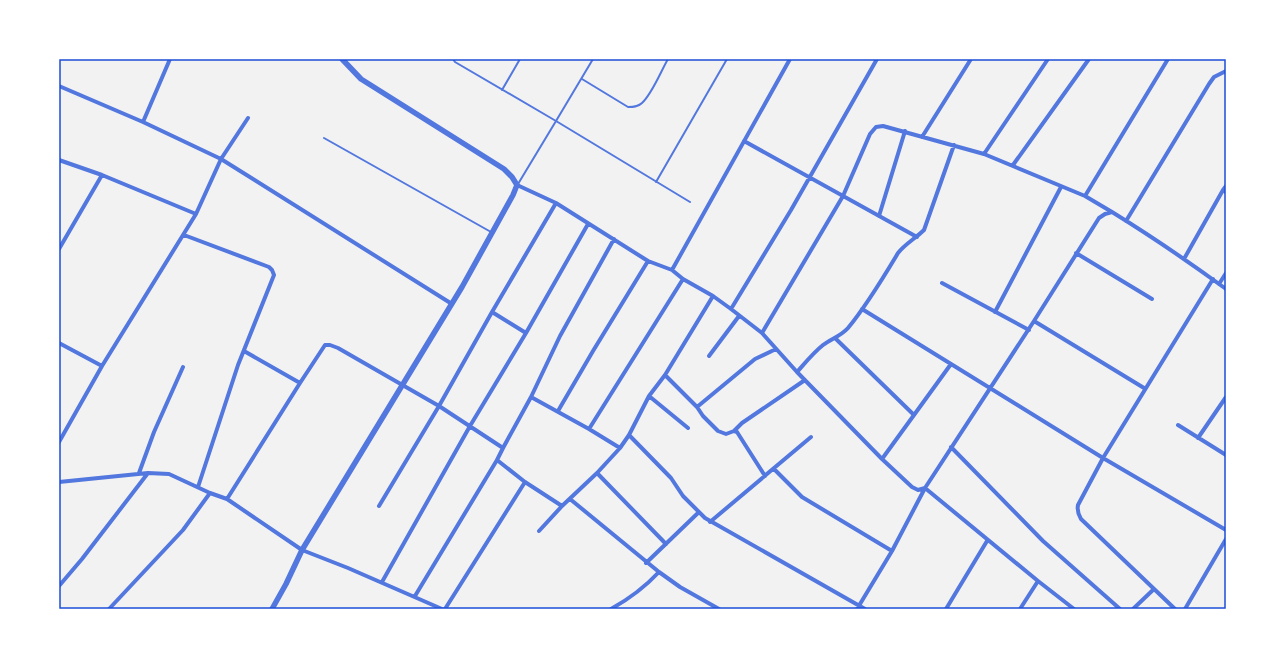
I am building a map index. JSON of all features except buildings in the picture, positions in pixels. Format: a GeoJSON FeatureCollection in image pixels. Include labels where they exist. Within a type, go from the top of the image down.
{"type":"FeatureCollection","features":[{"type":"Feature","properties":{"kind":"street"},"geometry":{"type":"LineString","coordinates":[[143,122],[170,59]]}},
{"type":"Feature","properties":{"kind":"street"},"geometry":{"type":"LineString","coordinates":[[342,59],[361,79],[504,169],[517,185],[556,203],[648,261],[672,270],[683,279],[731,308],[762,334],[796,372],[882,459],[912,487],[918,490],[926,488]]}},
{"type":"Feature","properties":{"kind":"street"},"geometry":{"type":"LineString","coordinates":[[672,270],[790,59]]}},
{"type":"Feature","properties":{"kind":"street"},"geometry":{"type":"LineString","coordinates":[[731,308],[791,210],[876,59]]}},
{"type":"Feature","properties":{"kind":"street"},"geometry":{"type":"LineString","coordinates":[[922,137],[971,59]]}},
{"type":"Feature","properties":{"kind":"street"},"geometry":{"type":"LineString","coordinates":[[984,154],[1048,59]]}},
{"type":"Feature","properties":{"kind":"street"},"geometry":{"type":"LineString","coordinates":[[1012,165],[1089,59]]}},
{"type":"Feature","properties":{"kind":"street"},"geometry":{"type":"LineString","coordinates":[[1085,196],[1168,59]]}},
{"type":"Feature","properties":{"kind":"street"},"geometry":{"type":"LineString","coordinates":[[1126,221],[1209,84],[1214,77],[1226,71]]}},
{"type":"Feature","properties":{"kind":"street"},"geometry":{"type":"LineString","coordinates":[[59,86],[143,122],[221,159],[452,304]]}},
{"type":"Feature","properties":{"kind":"street"},"geometry":{"type":"LineString","coordinates":[[59,442],[102,366],[184,235],[196,214],[221,159],[248,118]]}},
{"type":"Feature","properties":{"kind":"street"},"geometry":{"type":"LineString","coordinates":[[762,334],[843,196],[870,134],[876,127],[883,126],[984,154],[1085,196],[1184,259],[1226,289]]}},
{"type":"Feature","properties":{"kind":"street"},"geometry":{"type":"LineString","coordinates":[[879,216],[905,131]]}},
{"type":"Feature","properties":{"kind":"street"},"geometry":{"type":"LineString","coordinates":[[744,141],[917,237]]}},
{"type":"Feature","properties":{"kind":"street"},"geometry":{"type":"LineString","coordinates":[[796,372],[821,347],[836,339],[847,329],[862,309],[903,246],[917,237],[924,230],[954,145]]}},
{"type":"Feature","properties":{"kind":"street"},"geometry":{"type":"LineString","coordinates":[[59,160],[102,175],[196,214]]}},
{"type":"Feature","properties":{"kind":"street"},"geometry":{"type":"LineString","coordinates":[[59,249],[102,175]]}},
{"type":"Feature","properties":{"kind":"street"},"geometry":{"type":"LineString","coordinates":[[272,609],[302,550],[452,304],[513,195],[517,185]]}},
{"type":"Feature","properties":{"kind":"street"},"geometry":{"type":"LineString","coordinates":[[1184,259],[1225,191],[1226,186]]}},
{"type":"Feature","properties":{"kind":"street"},"geometry":{"type":"LineString","coordinates":[[995,312],[1061,187]]}},
{"type":"Feature","properties":{"kind":"street"},"geometry":{"type":"LineString","coordinates":[[379,506],[439,406],[556,203]]}},
{"type":"Feature","properties":{"kind":"street"},"geometry":{"type":"LineString","coordinates":[[858,607],[892,551],[926,488],[951,447],[1029,330],[1099,218],[1112,212]]}},
{"type":"Feature","properties":{"kind":"street"},"geometry":{"type":"LineString","coordinates":[[382,582],[470,426],[526,333],[588,224]]}},
{"type":"Feature","properties":{"kind":"street"},"geometry":{"type":"LineString","coordinates":[[184,235],[269,267],[274,275],[244,351],[198,487]]}},
{"type":"Feature","properties":{"kind":"street"},"geometry":{"type":"LineString","coordinates":[[415,596],[497,460],[532,397],[560,336],[614,239]]}},
{"type":"Feature","properties":{"kind":"street"},"geometry":{"type":"LineString","coordinates":[[1076,253],[1152,299]]}},
{"type":"Feature","properties":{"kind":"street"},"geometry":{"type":"LineString","coordinates":[[558,412],[648,261]]}},
{"type":"Feature","properties":{"kind":"street"},"geometry":{"type":"LineString","coordinates":[[1219,284],[1226,273]]}},
{"type":"Feature","properties":{"kind":"street"},"geometry":{"type":"LineString","coordinates":[[589,429],[683,279]]}},
{"type":"Feature","properties":{"kind":"street"},"geometry":{"type":"LineString","coordinates":[[1175,609],[1081,519],[1077,510],[1078,505],[1103,458],[1144,388],[1212,279]]}},
{"type":"Feature","properties":{"kind":"street"},"geometry":{"type":"LineString","coordinates":[[942,283],[1029,330]]}},
{"type":"Feature","properties":{"kind":"street"},"geometry":{"type":"LineString","coordinates":[[539,531],[620,448],[629,435],[649,396],[665,375],[713,296]]}},
{"type":"Feature","properties":{"kind":"street"},"geometry":{"type":"LineString","coordinates":[[862,309],[1103,458],[1226,530]]}},
{"type":"Feature","properties":{"kind":"street"},"geometry":{"type":"LineString","coordinates":[[492,312],[526,333]]}},
{"type":"Feature","properties":{"kind":"street"},"geometry":{"type":"LineString","coordinates":[[709,356],[739,316]]}},
{"type":"Feature","properties":{"kind":"street"},"geometry":{"type":"LineString","coordinates":[[1034,321],[1144,388]]}},
{"type":"Feature","properties":{"kind":"street"},"geometry":{"type":"LineString","coordinates":[[836,339],[914,415]]}},
{"type":"Feature","properties":{"kind":"street"},"geometry":{"type":"LineString","coordinates":[[59,343],[102,366]]}},
{"type":"Feature","properties":{"kind":"street"},"geometry":{"type":"LineString","coordinates":[[227,499],[325,345],[338,348],[402,384],[439,406],[503,448]]}},
{"type":"Feature","properties":{"kind":"street"},"geometry":{"type":"LineString","coordinates":[[697,407],[755,359],[776,349]]}},
{"type":"Feature","properties":{"kind":"street"},"geometry":{"type":"LineString","coordinates":[[244,351],[300,383]]}},
{"type":"Feature","properties":{"kind":"street"},"geometry":{"type":"LineString","coordinates":[[882,459],[951,364]]}},
{"type":"Feature","properties":{"kind":"street"},"geometry":{"type":"LineString","coordinates":[[139,473],[154,432],[183,367]]}},
{"type":"Feature","properties":{"kind":"street"},"geometry":{"type":"LineString","coordinates":[[665,375],[697,407],[718,431],[726,434],[734,431],[742,423],[805,380]]}},
{"type":"Feature","properties":{"kind":"street"},"geometry":{"type":"LineString","coordinates":[[649,396],[688,428]]}},
{"type":"Feature","properties":{"kind":"street"},"geometry":{"type":"LineString","coordinates":[[532,397],[620,448]]}},
{"type":"Feature","properties":{"kind":"street"},"geometry":{"type":"LineString","coordinates":[[1198,438],[1226,397]]}},
{"type":"Feature","properties":{"kind":"street"},"geometry":{"type":"LineString","coordinates":[[1178,425],[1226,455]]}},
{"type":"Feature","properties":{"kind":"street"},"geometry":{"type":"LineString","coordinates":[[734,431],[737,432],[765,476]]}},
{"type":"Feature","properties":{"kind":"street"},"geometry":{"type":"LineString","coordinates":[[629,435],[671,478],[683,496],[710,522],[858,607],[865,609]]}},
{"type":"Feature","properties":{"kind":"street"},"geometry":{"type":"LineString","coordinates":[[710,522],[811,436]]}},
{"type":"Feature","properties":{"kind":"street"},"geometry":{"type":"LineString","coordinates":[[951,447],[1043,541],[1120,609]]}},
{"type":"Feature","properties":{"kind":"street"},"geometry":{"type":"LineString","coordinates":[[497,460],[525,482],[562,506]]}},
{"type":"Feature","properties":{"kind":"street"},"geometry":{"type":"LineString","coordinates":[[774,469],[802,497],[892,551]]}},
{"type":"Feature","properties":{"kind":"street"},"geometry":{"type":"LineString","coordinates":[[59,482],[139,473],[169,474],[210,493],[227,499],[302,550],[382,582],[442,609]]}},
{"type":"Feature","properties":{"kind":"street"},"geometry":{"type":"LineString","coordinates":[[59,586],[82,559],[148,473]]}},
{"type":"Feature","properties":{"kind":"street"},"geometry":{"type":"LineString","coordinates":[[597,473],[666,544]]}},
{"type":"Feature","properties":{"kind":"street"},"geometry":{"type":"LineString","coordinates":[[445,609],[525,482]]}},
{"type":"Feature","properties":{"kind":"street"},"geometry":{"type":"LineString","coordinates":[[926,488],[987,541],[1074,609]]}},
{"type":"Feature","properties":{"kind":"street"},"geometry":{"type":"LineString","coordinates":[[109,609],[183,530],[210,493]]}},
{"type":"Feature","properties":{"kind":"street"},"geometry":{"type":"LineString","coordinates":[[570,499],[646,563],[680,587],[720,609]]}},
{"type":"Feature","properties":{"kind":"street"},"geometry":{"type":"LineString","coordinates":[[646,563],[699,512]]}},
{"type":"Feature","properties":{"kind":"street"},"geometry":{"type":"LineString","coordinates":[[1185,609],[1226,539]]}},
{"type":"Feature","properties":{"kind":"street"},"geometry":{"type":"LineString","coordinates":[[946,609],[987,541]]}},
{"type":"Feature","properties":{"kind":"street"},"geometry":{"type":"LineString","coordinates":[[611,609],[632,597],[649,583],[659,572]]}},
{"type":"Feature","properties":{"kind":"street"},"geometry":{"type":"LineString","coordinates":[[1020,609],[1038,581]]}},
{"type":"Feature","properties":{"kind":"street"},"geometry":{"type":"LineString","coordinates":[[1133,609],[1154,589]]}},
{"type":"Feature","properties":{"kind":"lane"},"geometry":{"type":"LineString","coordinates":[[453,59],[455,62],[690,202]]}},
{"type":"Feature","properties":{"kind":"lane"},"geometry":{"type":"LineString","coordinates":[[502,90],[520,59]]}},
{"type":"Feature","properties":{"kind":"lane"},"geometry":{"type":"LineString","coordinates":[[517,185],[593,59]]}},
{"type":"Feature","properties":{"kind":"lane"},"geometry":{"type":"LineString","coordinates":[[581,79],[628,107],[634,107],[642,104],[647,97],[668,59]]}},
{"type":"Feature","properties":{"kind":"lane"},"geometry":{"type":"LineString","coordinates":[[656,182],[727,59]]}},
{"type":"Feature","properties":{"kind":"lane"},"geometry":{"type":"LineString","coordinates":[[324,138],[492,233]]}}]}
